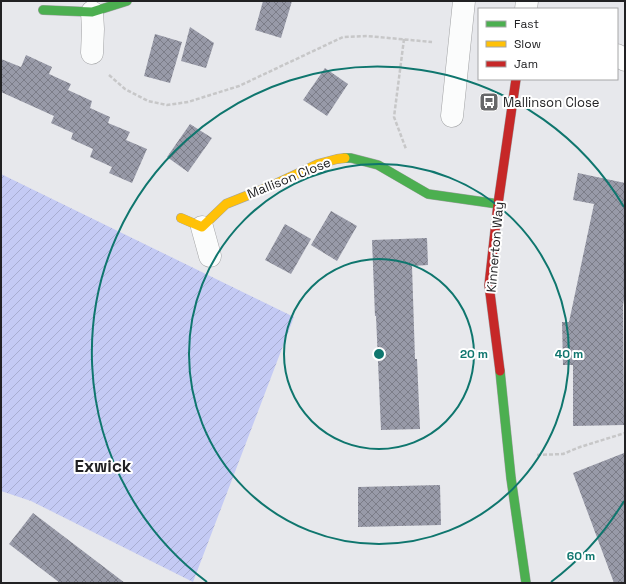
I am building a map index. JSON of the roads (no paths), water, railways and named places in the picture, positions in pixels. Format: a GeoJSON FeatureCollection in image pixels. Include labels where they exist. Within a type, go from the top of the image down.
{"type":"FeatureCollection","features":[{"type":"Feature","properties":{"kind":"street"},"geometry":{"type":"LineString","coordinates":[[43,10],[92,12],[127,1]]}},
{"type":"Feature","properties":{"kind":"street"},"geometry":{"type":"LineString","coordinates":[[452,116],[464,1]]}},
{"type":"Feature","properties":{"kind":"street"},"geometry":{"type":"LineString","coordinates":[[92,12],[92,52]]}},
{"type":"Feature","properties":{"kind":"street","name":"Kinnerton Way"},"geometry":{"type":"LineString","coordinates":[[516,80],[498,204],[489,285],[500,370],[511,478],[526,583]]}},
{"type":"Feature","properties":{"kind":"street","name":"Mallison Close"},"geometry":{"type":"LineString","coordinates":[[202,228],[212,216],[226,204],[271,186],[318,164],[337,159],[351,158],[378,165],[428,194],[498,204]]}},
{"type":"Feature","properties":{"kind":"street"},"geometry":{"type":"LineString","coordinates":[[181,218],[202,228],[210,256]]}},
{"type":"Feature","properties":{"kind":"place","name":"Mallinson Close"},"geometry":{"type":"Point","coordinates":[489,102]}},
{"type":"Feature","properties":{"kind":"district","name":"Exwick"},"geometry":{"type":"Point","coordinates":[103,466]}}]}
